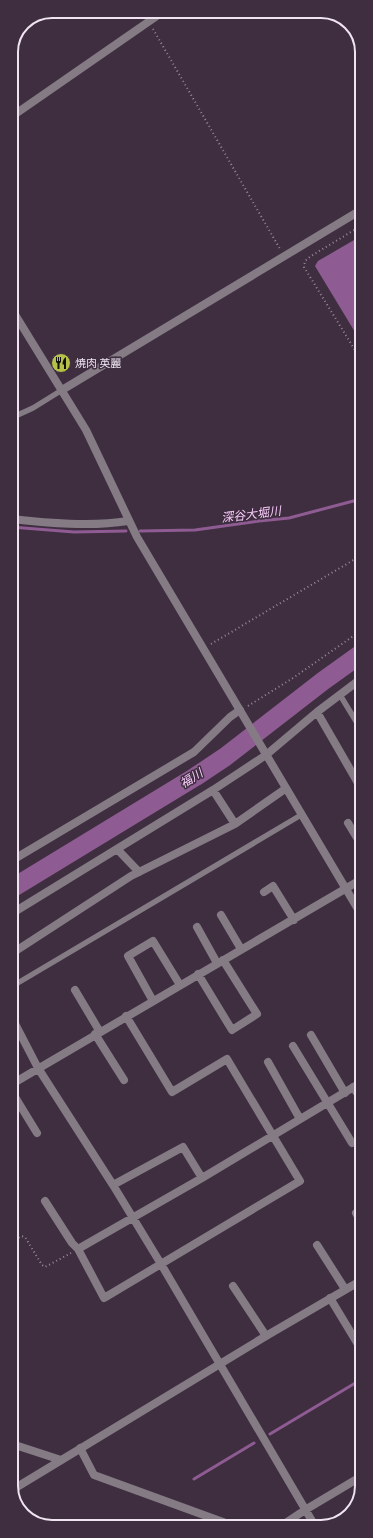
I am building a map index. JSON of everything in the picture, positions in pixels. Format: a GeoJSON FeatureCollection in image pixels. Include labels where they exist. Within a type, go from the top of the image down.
{"type":"FeatureCollection","features":[{"type":"Feature","properties":{"kind":"street"},"geometry":{"type":"LineString","coordinates":[[18,112],[154,18]]}},
{"type":"Feature","properties":{"kind":"street"},"geometry":{"type":"LineString","coordinates":[[62,390],[355,214]]}},
{"type":"Feature","properties":{"kind":"street"},"geometry":{"type":"LineString","coordinates":[[18,322],[86,430],[128,521],[265,752],[285,789],[355,905]]}},
{"type":"Feature","properties":{"kind":"street"},"geometry":{"type":"LineString","coordinates":[[18,519],[102,523],[128,521]]}},
{"type":"Feature","properties":{"kind":"street"},"geometry":{"type":"LineString","coordinates":[[18,910],[213,790],[355,683]]}},
{"type":"Feature","properties":{"kind":"street"},"geometry":{"type":"LineString","coordinates":[[18,855],[194,752],[230,717],[240,710]]}},
{"type":"Feature","properties":{"kind":"street"},"geometry":{"type":"LineString","coordinates":[[317,712],[355,778]]}},
{"type":"Feature","properties":{"kind":"street"},"geometry":{"type":"LineString","coordinates":[[18,950],[139,872],[235,824],[285,789]]}},
{"type":"Feature","properties":{"kind":"street"},"geometry":{"type":"LineString","coordinates":[[213,790],[235,824]]}},
{"type":"Feature","properties":{"kind":"street"},"geometry":{"type":"LineString","coordinates":[[348,824],[355,835]]}},
{"type":"Feature","properties":{"kind":"street"},"geometry":{"type":"LineString","coordinates":[[117,848],[139,872]]}},
{"type":"Feature","properties":{"kind":"street"},"geometry":{"type":"LineString","coordinates":[[18,1080],[355,884]]}},
{"type":"Feature","properties":{"kind":"street"},"geometry":{"type":"LineString","coordinates":[[264,892],[273,886],[294,920]]}},
{"type":"Feature","properties":{"kind":"street"},"geometry":{"type":"LineString","coordinates":[[222,915],[241,949]]}},
{"type":"Feature","properties":{"kind":"street"},"geometry":{"type":"LineString","coordinates":[[197,927],[257,1014],[232,1030],[198,974]]}},
{"type":"Feature","properties":{"kind":"street"},"geometry":{"type":"LineString","coordinates":[[153,1001],[128,956],[140,948],[153,941],[180,985]]}},
{"type":"Feature","properties":{"kind":"street"},"geometry":{"type":"LineString","coordinates":[[75,990],[124,1080]]}},
{"type":"Feature","properties":{"kind":"street"},"geometry":{"type":"LineString","coordinates":[[45,1201],[72,1243],[78,1249],[104,1298],[300,1180],[227,1059],[172,1092],[126,1016]]}},
{"type":"Feature","properties":{"kind":"street"},"geometry":{"type":"LineString","coordinates":[[18,1028],[38,1068],[113,1185],[161,1264],[311,1520]]}},
{"type":"Feature","properties":{"kind":"street"},"geometry":{"type":"LineString","coordinates":[[311,1035],[345,1093]]}},
{"type":"Feature","properties":{"kind":"street"},"geometry":{"type":"LineString","coordinates":[[293,1046],[326,1103],[352,1143]]}},
{"type":"Feature","properties":{"kind":"street"},"geometry":{"type":"LineString","coordinates":[[268,1062],[300,1119]]}},
{"type":"Feature","properties":{"kind":"street"},"geometry":{"type":"LineString","coordinates":[[78,1249],[202,1178],[353,1087],[355,1090]]}},
{"type":"Feature","properties":{"kind":"street"},"geometry":{"type":"LineString","coordinates":[[18,1102],[37,1133]]}},
{"type":"Feature","properties":{"kind":"street"},"geometry":{"type":"LineString","coordinates":[[113,1185],[183,1147],[202,1178]]}},
{"type":"Feature","properties":{"kind":"street"},"geometry":{"type":"LineString","coordinates":[[317,1245],[345,1289]]}},
{"type":"Feature","properties":{"kind":"street"},"geometry":{"type":"LineString","coordinates":[[18,1486],[355,1284]]}},
{"type":"Feature","properties":{"kind":"street"},"geometry":{"type":"LineString","coordinates":[[233,1286],[266,1336]]}},
{"type":"Feature","properties":{"kind":"street"},"geometry":{"type":"LineString","coordinates":[[330,1298],[355,1339]]}},
{"type":"Feature","properties":{"kind":"street"},"geometry":{"type":"LineString","coordinates":[[18,1446],[61,1460]]}},
{"type":"Feature","properties":{"kind":"street"},"geometry":{"type":"LineString","coordinates":[[80,1448],[94,1474],[208,1520]]}},
{"type":"Feature","properties":{"kind":"street"},"geometry":{"type":"LineString","coordinates":[[290,1520],[355,1480]]}},
{"type":"Feature","properties":{"kind":"lane"},"geometry":{"type":"LineString","coordinates":[[18,415],[33,408],[62,390]]}},
{"type":"Feature","properties":{"kind":"lane"},"geometry":{"type":"LineString","coordinates":[[340,694],[355,719]]}},
{"type":"Feature","properties":{"kind":"lane"},"geometry":{"type":"LineString","coordinates":[[18,983],[301,815]]}},
{"type":"Feature","properties":{"kind":"path"},"geometry":{"type":"LineString","coordinates":[[148,22],[284,256]]}},
{"type":"Feature","properties":{"kind":"path"},"geometry":{"type":"LineString","coordinates":[[355,230],[311,256],[305,261],[304,267],[355,350]]}},
{"type":"Feature","properties":{"kind":"path"},"geometry":{"type":"LineString","coordinates":[[203,649],[355,559]]}},
{"type":"Feature","properties":{"kind":"path"},"geometry":{"type":"LineString","coordinates":[[240,710],[272,692],[355,635]]}},
{"type":"Feature","properties":{"kind":"path"},"geometry":{"type":"LineString","coordinates":[[18,1238],[21,1236],[25,1237],[42,1265],[45,1267],[78,1249]]}},
{"type":"Feature","properties":{"kind":"shaded area"},"geometry":{"type":"Polygon","coordinates":[[[355,239],[355,332],[315,266],[318,261],[355,239]]]}},
{"type":"Feature","properties":{"kind":"waterway","name":"深谷大堀川"},"geometry":{"type":"LineString","coordinates":[[140,531],[195,530],[289,518],[355,501]]}},
{"type":"Feature","properties":{"kind":"waterway","name":"深谷大堀川"},"geometry":{"type":"LineString","coordinates":[[18,528],[74,532],[126,531]]}},
{"type":"Feature","properties":{"kind":"waterway","name":"福川"},"geometry":{"type":"LineString","coordinates":[[18,885],[195,777],[225,757],[355,658]]}},
{"type":"Feature","properties":{"kind":"waterway"},"geometry":{"type":"LineString","coordinates":[[270,1434],[355,1383]]}},
{"type":"Feature","properties":{"kind":"waterway"},"geometry":{"type":"LineString","coordinates":[[194,1479],[254,1443]]}},
{"type":"Feature","properties":{"kind":"place","name":"焼肉 英麗"},"geometry":{"type":"Point","coordinates":[61,363]}}]}
